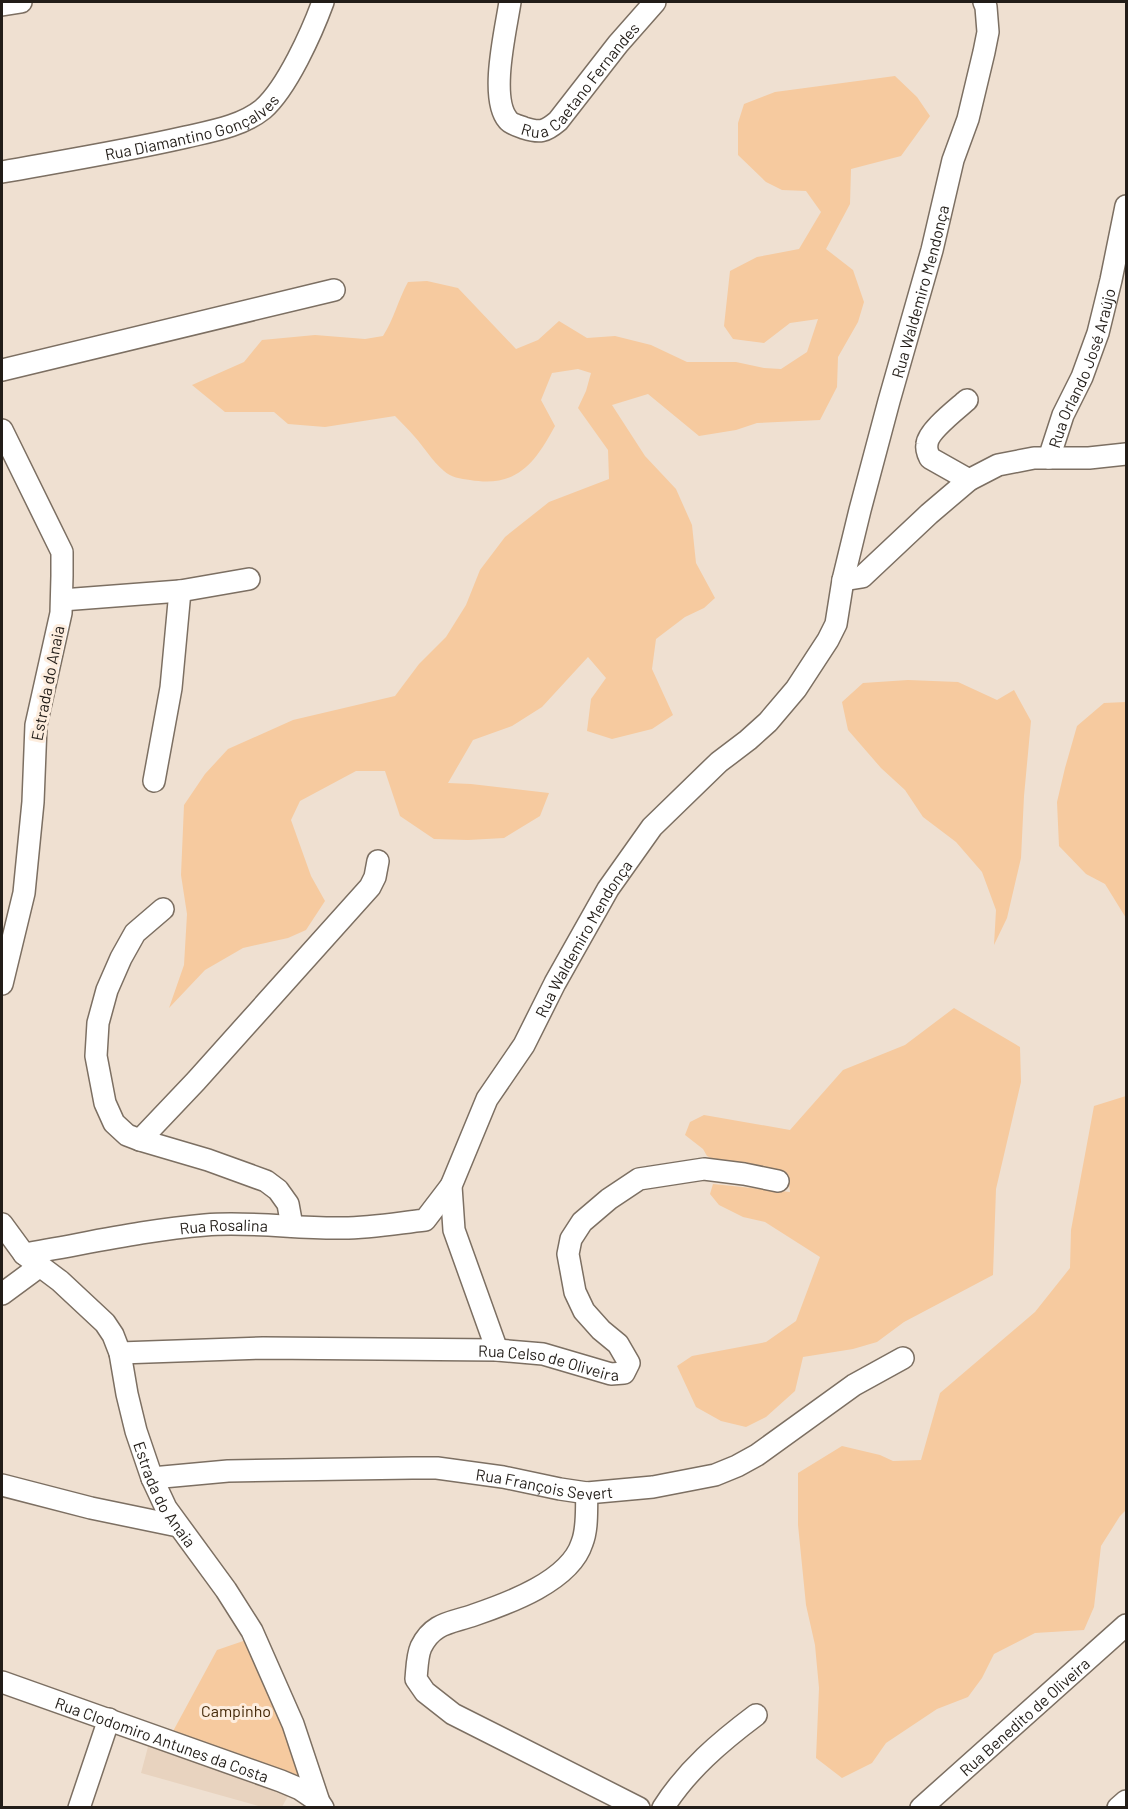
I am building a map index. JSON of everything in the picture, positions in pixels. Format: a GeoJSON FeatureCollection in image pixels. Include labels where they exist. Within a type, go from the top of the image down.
{"type":"FeatureCollection","features":[{"type":"Feature","properties":{"kind":"street"},"geometry":{"type":"LineString","coordinates":[[2,5],[21,2]]}},
{"type":"Feature","properties":{"kind":"street","name":"Rua Diamantino Gonçalves"},"geometry":{"type":"LineString","coordinates":[[2,172],[150,145],[246,121],[262,110],[277,95],[314,28],[323,2]]}},
{"type":"Feature","properties":{"kind":"street","name":"Rua Caetano Fernandes"},"geometry":{"type":"LineString","coordinates":[[510,2],[499,72],[498,91],[501,107],[508,121],[535,131],[548,130],[558,121],[618,44],[655,2]]}},
{"type":"Feature","properties":{"kind":"street","name":"Rua Waldemiro Mendonça"},"geometry":{"type":"LineString","coordinates":[[497,1350],[454,1230],[451,1186],[488,1099],[524,1045],[555,982],[608,889],[652,827],[719,762],[768,722],[796,689],[836,624],[854,531],[932,250],[953,160],[968,119],[984,52],[988,32],[984,2]]}},
{"type":"Feature","properties":{"kind":"street","name":"Rua Orlando José Araújo"},"geometry":{"type":"LineString","coordinates":[[1049,458],[1063,415],[1082,377],[1098,333],[1126,206]]}},
{"type":"Feature","properties":{"kind":"street"},"geometry":{"type":"LineString","coordinates":[[2,369],[334,290]]}},
{"type":"Feature","properties":{"kind":"street"},"geometry":{"type":"LineString","coordinates":[[967,400],[930,436],[927,446],[930,458],[969,480]]}},
{"type":"Feature","properties":{"kind":"street","name":"Estrada do Anaia"},"geometry":{"type":"LineString","coordinates":[[2,430],[62,552],[62,600],[36,725],[33,802],[24,893],[2,984]]}},
{"type":"Feature","properties":{"kind":"street"},"geometry":{"type":"LineString","coordinates":[[843,580],[862,577],[928,514],[969,480],[998,465],[1034,458],[1089,458],[1126,454]]}},
{"type":"Feature","properties":{"kind":"street"},"geometry":{"type":"LineString","coordinates":[[62,600],[180,591],[249,579]]}},
{"type":"Feature","properties":{"kind":"street"},"geometry":{"type":"LineString","coordinates":[[154,781],[171,688],[180,591]]}},
{"type":"Feature","properties":{"kind":"street"},"geometry":{"type":"LineString","coordinates":[[140,1140],[370,887],[375,878],[378,861]]}},
{"type":"Feature","properties":{"kind":"street"},"geometry":{"type":"LineString","coordinates":[[163,909],[135,933],[107,990],[98,1023],[96,1056],[105,1103],[114,1124],[127,1135],[266,1181],[278,1190],[288,1203],[292,1226]]}},
{"type":"Feature","properties":{"kind":"street","name":"Rua Celso de Oliveira"},"geometry":{"type":"LineString","coordinates":[[120,1353],[263,1348],[497,1350],[543,1354],[611,1374],[624,1373],[628,1363],[625,1355],[618,1344],[584,1311],[575,1292],[568,1254],[571,1239],[582,1222],[609,1199],[639,1179],[704,1169],[778,1181]]}},
{"type":"Feature","properties":{"kind":"street"},"geometry":{"type":"LineString","coordinates":[[425,1220],[451,1186]]}},
{"type":"Feature","properties":{"kind":"street","name":"Rua Rosalina"},"geometry":{"type":"LineString","coordinates":[[32,1260],[166,1230],[205,1225],[342,1228],[436,1220],[454,1230]]}},
{"type":"Feature","properties":{"kind":"street","name":"Estrada do Anaia"},"geometry":{"type":"LineString","coordinates":[[2,1224],[32,1260],[60,1281],[105,1323],[113,1335],[120,1353],[136,1431],[152,1478],[166,1508],[226,1590],[252,1631],[293,1724],[319,1798]]}},
{"type":"Feature","properties":{"kind":"street"},"geometry":{"type":"LineString","coordinates":[[2,1294],[32,1260]]}},
{"type":"Feature","properties":{"kind":"street","name":"Rua François Severt"},"geometry":{"type":"LineString","coordinates":[[152,1478],[228,1471],[437,1468],[503,1477],[587,1493],[653,1487],[715,1475],[737,1466],[758,1455],[854,1385],[903,1358]]}},
{"type":"Feature","properties":{"kind":"street"},"geometry":{"type":"LineString","coordinates":[[2,1485],[91,1509],[178,1526]]}},
{"type":"Feature","properties":{"kind":"street"},"geometry":{"type":"LineString","coordinates":[[587,1493],[586,1524],[582,1543],[573,1562],[561,1573],[537,1587],[473,1616],[448,1622],[430,1634],[420,1648],[416,1679],[425,1692],[453,1714],[639,1808]]}},
{"type":"Feature","properties":{"kind":"street","name":"Rua Benedito de Oliveira"},"geometry":{"type":"LineString","coordinates":[[921,1808],[1126,1625]]}},
{"type":"Feature","properties":{"kind":"street","name":"Rua Clodomiro Antunes da Costa"},"geometry":{"type":"LineString","coordinates":[[2,1682],[282,1781],[319,1798]]}},
{"type":"Feature","properties":{"kind":"street"},"geometry":{"type":"LineString","coordinates":[[663,1808],[672,1793],[697,1764],[756,1715]]}},
{"type":"Feature","properties":{"kind":"street"},"geometry":{"type":"LineString","coordinates":[[80,1808],[109,1719]]}},
{"type":"Feature","properties":{"kind":"street"},"geometry":{"type":"LineString","coordinates":[[1118,1808],[1126,1801]]}},
{"type":"Feature","properties":{"kind":"shaded area"},"geometry":{"type":"Polygon","coordinates":[[[149,1743],[289,1794],[282,1807],[262,1807],[141,1773],[149,1743]]]}},
{"type":"Feature","properties":{"kind":"green space"},"geometry":{"type":"Polygon","coordinates":[[[895,76],[917,97],[930,116],[901,156],[851,169],[850,204],[826,249],[853,270],[864,302],[858,322],[838,357],[837,387],[820,420],[757,423],[736,430],[699,436],[648,394],[612,405],[645,456],[676,489],[692,525],[696,563],[715,598],[704,608],[685,617],[656,639],[652,669],[673,715],[652,729],[612,739],[587,731],[591,699],[606,678],[588,657],[542,707],[512,726],[473,740],[448,783],[549,793],[540,816],[504,838],[434,839],[400,816],[385,771],[356,771],[300,801],[291,820],[311,876],[325,901],[306,930],[288,938],[243,948],[205,970],[169,1008],[184,965],[187,914],[181,875],[184,805],[205,774],[228,749],[293,720],[395,696],[419,664],[446,637],[466,605],[480,570],[505,537],[549,502],[609,479],[608,450],[578,408],[591,373],[578,369],[552,373],[541,400],[555,426],[532,461],[512,476],[486,481],[459,478],[446,473],[395,416],[325,427],[288,424],[274,412],[225,412],[192,385],[244,362],[262,340],[315,335],[365,339],[383,336],[408,282],[427,281],[458,288],[516,349],[538,340],[559,321],[587,338],[615,336],[651,345],[687,362],[736,362],[781,369],[807,352],[818,319],[790,323],[764,343],[733,339],[724,326],[730,271],[757,257],[799,249],[821,212],[806,191],[782,190],[766,182],[738,155],[738,123],[744,104],[775,92],[895,76]]]}},
{"type":"Feature","properties":{"kind":"green space"},"geometry":{"type":"Polygon","coordinates":[[[908,680],[958,682],[997,700],[1014,690],[1031,721],[1021,858],[1007,918],[994,945],[996,910],[982,872],[956,842],[923,817],[905,790],[881,768],[848,730],[842,702],[863,683],[908,680]]]}},
{"type":"Feature","properties":{"kind":"green space"},"geometry":{"type":"Polygon","coordinates":[[[1126,702],[1126,918],[1105,884],[1086,874],[1059,846],[1057,802],[1077,726],[1104,703],[1126,702]]]}},
{"type":"Feature","properties":{"kind":"green space"},"geometry":{"type":"Polygon","coordinates":[[[954,1008],[1020,1047],[1021,1082],[996,1189],[993,1275],[904,1322],[877,1342],[853,1349],[803,1357],[795,1391],[766,1417],[746,1427],[721,1421],[696,1407],[677,1366],[692,1356],[766,1342],[796,1321],[820,1257],[765,1222],[743,1217],[719,1205],[710,1194],[713,1184],[790,1192],[788,1175],[723,1164],[707,1156],[703,1149],[685,1135],[690,1122],[704,1115],[790,1130],[843,1070],[905,1045],[954,1008]]]}},
{"type":"Feature","properties":{"kind":"green space"},"geometry":{"type":"Polygon","coordinates":[[[1126,1096],[1126,1510],[1101,1546],[1094,1607],[1084,1630],[1035,1633],[994,1654],[982,1678],[968,1697],[937,1709],[886,1743],[872,1763],[842,1778],[816,1758],[819,1688],[815,1645],[806,1605],[798,1525],[798,1473],[842,1446],[880,1455],[893,1461],[921,1460],[940,1393],[1035,1312],[1070,1268],[1071,1230],[1094,1106],[1126,1096]]]}},
{"type":"Feature","properties":{"kind":"green space","name":"Campinho"},"geometry":{"type":"Polygon","coordinates":[[[255,1637],[316,1791],[171,1735],[217,1650],[255,1637]]]}}]}
